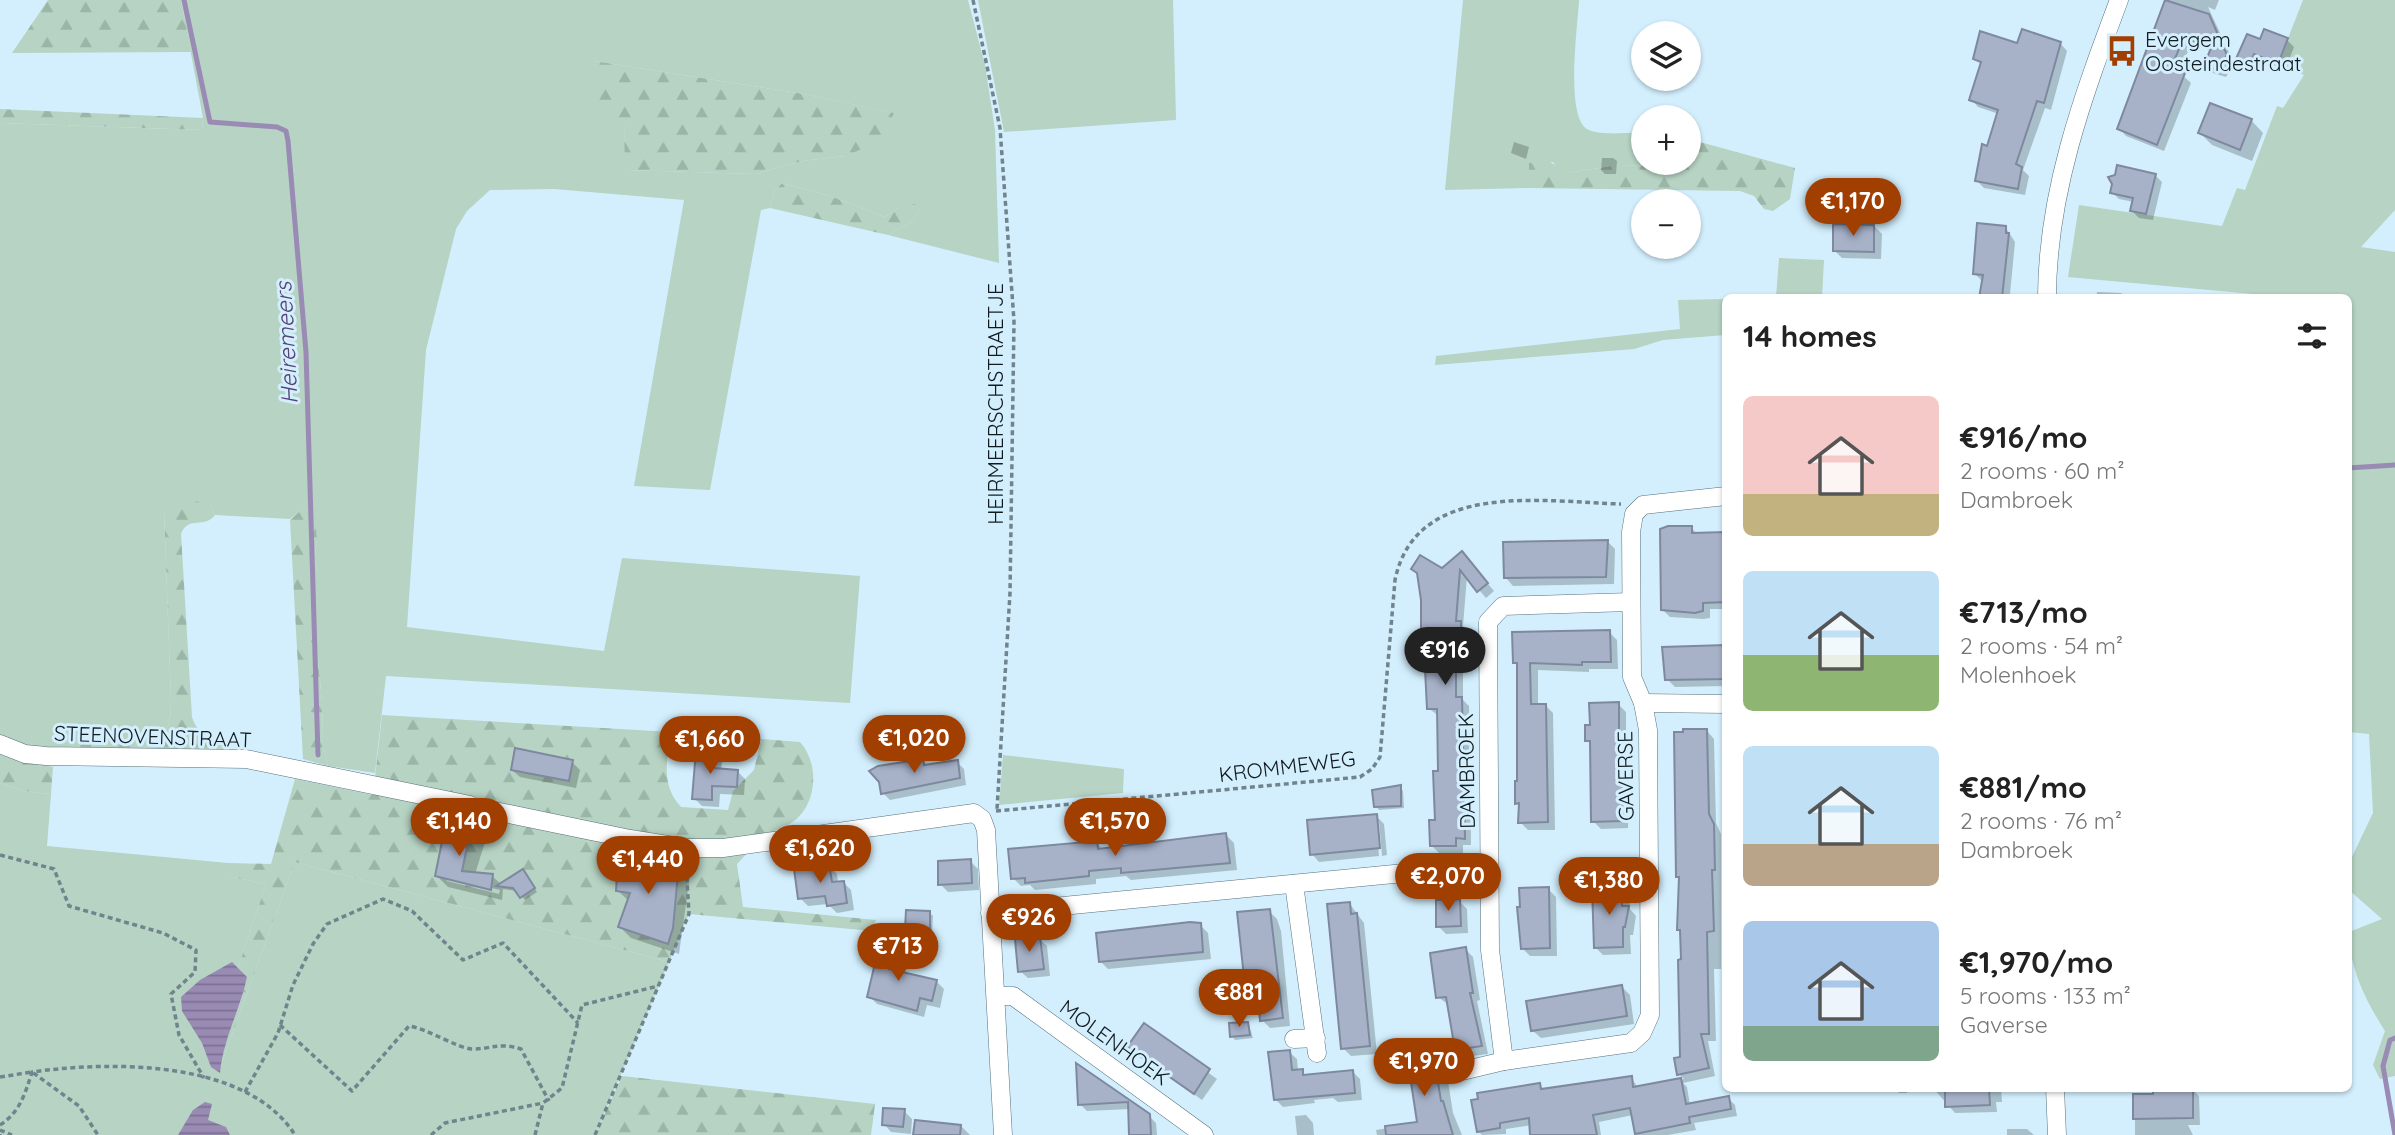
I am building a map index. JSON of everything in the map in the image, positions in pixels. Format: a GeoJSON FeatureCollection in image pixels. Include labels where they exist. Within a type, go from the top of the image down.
{"type":"FeatureCollection","features":[{"type":"Feature","properties":{"kind":"street"},"geometry":{"type":"LineString","coordinates":[[2047,294],[2051,234],[2069,143],[2119,0]]}},
{"type":"Feature","properties":{"kind":"street"},"geometry":{"type":"LineString","coordinates":[[1643,505],[1722,496]]}},
{"type":"Feature","properties":{"kind":"street","name":"GAVERSE"},"geometry":{"type":"LineString","coordinates":[[1462,1071],[1504,1061],[1631,1043],[1642,1032],[1650,1015],[1648,730],[1643,703],[1632,677],[1631,532],[1634,514],[1643,505]]}},
{"type":"Feature","properties":{"kind":"street","name":"DAMBROEK"},"geometry":{"type":"LineString","coordinates":[[1491,872],[1488,622],[1503,606],[1631,602]]}},
{"type":"Feature","properties":{"kind":"street"},"geometry":{"type":"LineString","coordinates":[[1643,703],[1722,704]]}},
{"type":"Feature","properties":{"kind":"street","name":"STEENOVENSTRAAT"},"geometry":{"type":"LineString","coordinates":[[0,744],[25,754],[46,756],[246,759],[470,806]]}},
{"type":"Feature","properties":{"kind":"street"},"geometry":{"type":"LineString","coordinates":[[490,810],[686,848],[723,848],[974,813],[989,815],[986,830],[1003,1135]]}},
{"type":"Feature","properties":{"kind":"street"},"geometry":{"type":"LineString","coordinates":[[990,913],[1425,871],[1491,872],[1490,950],[1504,1061]]}},
{"type":"Feature","properties":{"kind":"street"},"geometry":{"type":"LineString","coordinates":[[1294,884],[1316,1045],[1294,1039]]}},
{"type":"Feature","properties":{"kind":"street","name":"MOLENHOEK"},"geometry":{"type":"LineString","coordinates":[[996,996],[1013,996],[1203,1135]]}},
{"type":"Feature","properties":{"kind":"street"},"geometry":{"type":"LineString","coordinates":[[2055,1092],[2057,1135]]}},
{"type":"Feature","properties":{"kind":"path","name":"HEIRMEERSCHSTRAETJE"},"geometry":{"type":"LineString","coordinates":[[973,0],[1000,128],[1014,321],[1010,593],[989,815]]}},
{"type":"Feature","properties":{"kind":"path","name":"KROMMEWEG"},"geometry":{"type":"LineString","coordinates":[[989,815],[1360,777],[1372,769],[1380,757],[1395,580],[1403,555],[1421,529],[1446,512],[1489,503],[1643,505]]}},
{"type":"Feature","properties":{"kind":"path"},"geometry":{"type":"LineString","coordinates":[[596,1135],[688,914],[686,848]]}},
{"type":"Feature","properties":{"kind":"path"},"geometry":{"type":"LineString","coordinates":[[0,855],[54,869],[69,906],[163,933],[196,950],[195,972],[171,995],[179,1035],[204,1078]]}},
{"type":"Feature","properties":{"kind":"path"},"geometry":{"type":"LineString","coordinates":[[246,1091],[280,1025],[293,985],[313,944],[327,924],[383,899],[412,911],[463,960],[503,943],[578,1023]]}},
{"type":"Feature","properties":{"kind":"path"},"geometry":{"type":"LineString","coordinates":[[431,1135],[445,1122],[550,1101],[562,1088],[582,1006],[658,986]]}},
{"type":"Feature","properties":{"kind":"path"},"geometry":{"type":"LineString","coordinates":[[280,1025],[352,1091],[409,1026],[427,1029],[470,1049],[502,1044],[521,1049],[550,1101]]}},
{"type":"Feature","properties":{"kind":"path"},"geometry":{"type":"LineString","coordinates":[[0,1077],[82,1065],[160,1070],[204,1078],[246,1091],[279,1115],[295,1135]]}},
{"type":"Feature","properties":{"kind":"path"},"geometry":{"type":"LineString","coordinates":[[12,1135],[0,1131],[23,1101],[32,1072]]}},
{"type":"Feature","properties":{"kind":"path"},"geometry":{"type":"LineString","coordinates":[[32,1072],[79,1106],[98,1135]]}},
{"type":"Feature","properties":{"kind":"path"},"geometry":{"type":"LineString","coordinates":[[536,1135],[543,1104]]}},
{"type":"Feature","properties":{"kind":"green space"},"geometry":{"type":"Polygon","coordinates":[[[48,0],[181,0],[191,52],[12,53],[48,0]]]}},
{"type":"Feature","properties":{"kind":"green space"},"geometry":{"type":"Polygon","coordinates":[[[181,0],[968,0],[985,65],[995,130],[999,263],[888,235],[911,222],[919,211],[899,208],[885,217],[830,196],[782,183],[774,192],[770,208],[761,210],[710,490],[634,486],[684,200],[554,189],[490,190],[467,211],[456,229],[426,350],[407,627],[604,651],[622,558],[860,576],[850,703],[386,676],[375,773],[328,766],[323,745],[322,702],[311,586],[317,540],[300,511],[290,519],[215,515],[211,505],[164,510],[171,700],[169,723],[164,732],[154,739],[73,736],[67,752],[30,748],[0,737],[0,123],[202,130],[203,118],[181,0]],[[594,61],[624,123],[626,170],[756,174],[802,161],[846,156],[893,113],[804,94],[594,61]]]}},
{"type":"Feature","properties":{"kind":"green space"},"geometry":{"type":"Polygon","coordinates":[[[978,0],[1173,0],[1176,120],[1004,132],[978,0]]]}},
{"type":"Feature","properties":{"kind":"green space"},"geometry":{"type":"Polygon","coordinates":[[[1463,0],[1579,0],[1574,71],[1581,123],[1595,132],[1631,133],[1631,166],[1568,173],[1561,172],[1553,162],[1529,163],[1529,188],[1445,190],[1463,0]]]}},
{"type":"Feature","properties":{"kind":"green space"},"geometry":{"type":"Polygon","coordinates":[[[2303,0],[2395,0],[2395,210],[2361,247],[2395,252],[2395,1076],[2380,1079],[2373,1065],[2385,1031],[2360,984],[2352,958],[2352,931],[2382,919],[2352,893],[2352,857],[2373,813],[2369,734],[2352,732],[2352,294],[2252,294],[2068,277],[2079,205],[2222,226],[2237,188],[2245,190],[2277,106],[2283,108],[2304,75],[2278,64],[2303,0]]]}},
{"type":"Feature","properties":{"kind":"green space"},"geometry":{"type":"Polygon","coordinates":[[[594,61],[804,94],[894,113],[881,140],[846,156],[802,161],[756,174],[625,170],[624,123],[592,113],[594,61]]]}},
{"type":"Feature","properties":{"kind":"green space"},"geometry":{"type":"Polygon","coordinates":[[[0,109],[203,118],[202,130],[0,123],[0,109]]]}},
{"type":"Feature","properties":{"kind":"green space"},"geometry":{"type":"Polygon","coordinates":[[[1701,142],[1795,168],[1790,199],[1773,211],[1764,209],[1754,196],[1740,191],[1529,188],[1529,163],[1547,160],[1568,173],[1631,166],[1631,175],[1701,175],[1701,142]]]}},
{"type":"Feature","properties":{"kind":"green space"},"geometry":{"type":"Polygon","coordinates":[[[782,183],[830,196],[885,217],[899,208],[915,204],[919,211],[911,222],[888,235],[770,208],[774,192],[782,183]]]}},
{"type":"Feature","properties":{"kind":"green space"},"geometry":{"type":"Polygon","coordinates":[[[1779,258],[1824,260],[1822,294],[1776,294],[1779,258]]]}},
{"type":"Feature","properties":{"kind":"green space"},"geometry":{"type":"Polygon","coordinates":[[[1722,299],[1722,335],[1663,340],[1634,349],[1435,365],[1436,356],[1680,329],[1678,300],[1722,299]]]}},
{"type":"Feature","properties":{"kind":"green space"},"geometry":{"type":"Polygon","coordinates":[[[195,501],[211,505],[215,515],[206,521],[188,525],[181,534],[192,717],[197,728],[205,735],[228,742],[227,754],[67,752],[66,741],[73,736],[154,739],[167,728],[171,700],[164,510],[174,503],[195,501]]]}},
{"type":"Feature","properties":{"kind":"green space"},"geometry":{"type":"Polygon","coordinates":[[[300,511],[309,513],[315,522],[317,540],[311,586],[322,702],[323,745],[328,766],[303,759],[290,520],[300,511]]]}},
{"type":"Feature","properties":{"kind":"green space"},"geometry":{"type":"Polygon","coordinates":[[[382,715],[672,732],[667,762],[668,781],[670,790],[681,807],[728,810],[733,791],[754,770],[761,739],[800,742],[813,771],[808,804],[794,821],[760,839],[737,864],[743,907],[876,920],[872,931],[689,914],[669,962],[295,862],[222,1062],[208,1058],[266,884],[227,876],[228,863],[271,864],[295,779],[373,795],[382,715]]]}},
{"type":"Feature","properties":{"kind":"green space"},"geometry":{"type":"Polygon","coordinates":[[[0,753],[53,767],[51,794],[23,791],[0,783],[0,753]]]}},
{"type":"Feature","properties":{"kind":"green space"},"geometry":{"type":"Polygon","coordinates":[[[1003,755],[1124,769],[1123,793],[999,805],[1003,755]]]}},
{"type":"Feature","properties":{"kind":"green space"},"geometry":{"type":"Polygon","coordinates":[[[0,783],[23,791],[51,794],[47,846],[228,863],[228,876],[266,884],[208,1058],[222,1062],[295,862],[669,962],[595,1135],[0,1135],[0,783]]]}},
{"type":"Feature","properties":{"kind":"green space"},"geometry":{"type":"Polygon","coordinates":[[[622,1076],[875,1104],[871,1135],[595,1135],[622,1076]]]}},
{"type":"Feature","properties":{"kind":"shaded area"},"geometry":{"type":"Polygon","coordinates":[[[232,962],[247,977],[224,1048],[220,1073],[211,1067],[202,1043],[182,1011],[181,997],[200,980],[232,962]]]}},
{"type":"Feature","properties":{"kind":"shaded area"},"geometry":{"type":"Polygon","coordinates":[[[205,1102],[212,1104],[208,1120],[226,1127],[230,1135],[178,1135],[193,1110],[205,1102]]]}},
{"type":"Feature","properties":{"kind":"building"},"geometry":{"type":"Polygon","coordinates":[[[2165,0],[2209,14],[2227,55],[2218,71],[2204,65],[2211,48],[2184,37],[2171,68],[2185,73],[2157,145],[2117,129],[2165,0]]]}},
{"type":"Feature","properties":{"kind":"building"},"geometry":{"type":"Polygon","coordinates":[[[2022,29],[2061,42],[2044,103],[2037,101],[2016,164],[2022,167],[2018,189],[1975,181],[1982,144],[1987,146],[1998,110],[1969,100],[1981,62],[1973,59],[1980,31],[2017,43],[2022,29]]]}},
{"type":"Feature","properties":{"kind":"building"},"geometry":{"type":"Polygon","coordinates":[[[2264,29],[2288,38],[2278,64],[2254,54],[2249,67],[2235,61],[2247,34],[2260,39],[2264,29]]]}},
{"type":"Feature","properties":{"kind":"building"},"geometry":{"type":"Polygon","coordinates":[[[2210,103],[2252,119],[2240,150],[2198,133],[2210,103]]]}},
{"type":"Feature","properties":{"kind":"building"},"geometry":{"type":"Polygon","coordinates":[[[2117,165],[2156,174],[2146,214],[2130,211],[2133,198],[2110,193],[2112,184],[2108,177],[2115,175],[2117,165]]]}},
{"type":"Feature","properties":{"kind":"building"},"geometry":{"type":"Polygon","coordinates":[[[1977,223],[2006,226],[2006,233],[2009,233],[2002,294],[1980,294],[1983,275],[1973,274],[1977,223]]]}},
{"type":"Feature","properties":{"kind":"building"},"geometry":{"type":"Polygon","coordinates":[[[1833,224],[1874,225],[1874,252],[1833,251],[1833,224]]]}},
{"type":"Feature","properties":{"kind":"building"},"geometry":{"type":"Polygon","coordinates":[[[1668,526],[1692,526],[1692,533],[1722,532],[1722,602],[1703,603],[1703,611],[1695,613],[1661,610],[1660,529],[1668,526]]]}},
{"type":"Feature","properties":{"kind":"building"},"geometry":{"type":"Polygon","coordinates":[[[1608,540],[1606,577],[1504,578],[1503,542],[1608,540]]]}},
{"type":"Feature","properties":{"kind":"building"},"geometry":{"type":"Polygon","coordinates":[[[1462,551],[1488,583],[1477,592],[1460,570],[1456,621],[1461,621],[1461,658],[1457,658],[1456,662],[1456,697],[1462,697],[1465,839],[1456,838],[1456,846],[1430,846],[1429,820],[1435,820],[1433,771],[1438,771],[1437,709],[1427,709],[1425,669],[1421,669],[1421,600],[1417,573],[1411,569],[1420,555],[1442,568],[1462,551]]]}},
{"type":"Feature","properties":{"kind":"building"},"geometry":{"type":"Polygon","coordinates":[[[1610,630],[1611,662],[1582,662],[1582,665],[1530,663],[1531,704],[1546,704],[1548,822],[1518,823],[1519,803],[1515,804],[1517,663],[1513,663],[1512,632],[1610,630]]]}},
{"type":"Feature","properties":{"kind":"building"},"geometry":{"type":"Polygon","coordinates":[[[1722,645],[1722,679],[1665,680],[1662,647],[1722,645]]]}},
{"type":"Feature","properties":{"kind":"building"},"geometry":{"type":"Polygon","coordinates":[[[1619,702],[1619,780],[1623,780],[1621,821],[1591,822],[1590,741],[1585,741],[1585,725],[1590,725],[1589,703],[1619,702]]]}},
{"type":"Feature","properties":{"kind":"building"},"geometry":{"type":"Polygon","coordinates":[[[1683,729],[1707,729],[1709,814],[1714,824],[1714,931],[1707,932],[1709,1034],[1701,1034],[1709,1068],[1677,1075],[1674,1058],[1680,1057],[1678,960],[1681,959],[1680,930],[1677,930],[1679,877],[1676,877],[1674,732],[1683,732],[1683,729]]]}},
{"type":"Feature","properties":{"kind":"building"},"geometry":{"type":"Polygon","coordinates":[[[515,748],[573,760],[569,781],[511,770],[515,748]]]}},
{"type":"Feature","properties":{"kind":"building"},"geometry":{"type":"Polygon","coordinates":[[[696,750],[715,751],[714,768],[738,770],[737,787],[712,786],[712,800],[692,799],[696,750]]]}},
{"type":"Feature","properties":{"kind":"building"},"geometry":{"type":"Polygon","coordinates":[[[923,759],[924,765],[958,760],[960,778],[881,794],[879,782],[869,771],[878,766],[923,759]]]}},
{"type":"Feature","properties":{"kind":"building"},"geometry":{"type":"Polygon","coordinates":[[[1401,785],[1401,806],[1374,807],[1372,790],[1401,785]]]}},
{"type":"Feature","properties":{"kind":"building"},"geometry":{"type":"Polygon","coordinates":[[[1377,814],[1380,848],[1310,855],[1307,820],[1377,814]]]}},
{"type":"Feature","properties":{"kind":"building"},"geometry":{"type":"Polygon","coordinates":[[[446,822],[475,829],[472,843],[468,842],[462,871],[493,874],[491,890],[435,876],[446,822]]]}},
{"type":"Feature","properties":{"kind":"building"},"geometry":{"type":"Polygon","coordinates":[[[1226,833],[1230,863],[1121,873],[1121,868],[1089,871],[1089,876],[1025,883],[1025,878],[1011,879],[1008,849],[1097,841],[1098,849],[1226,833]]]}},
{"type":"Feature","properties":{"kind":"building"},"geometry":{"type":"Polygon","coordinates":[[[618,857],[679,862],[673,928],[668,944],[618,927],[630,893],[616,891],[618,857]]]}},
{"type":"Feature","properties":{"kind":"building"},"geometry":{"type":"Polygon","coordinates":[[[971,859],[972,883],[938,885],[938,861],[971,859]]]}},
{"type":"Feature","properties":{"kind":"building"},"geometry":{"type":"Polygon","coordinates":[[[829,864],[832,882],[844,881],[847,903],[827,906],[825,896],[798,899],[794,869],[829,864]]]}},
{"type":"Feature","properties":{"kind":"building"},"geometry":{"type":"Polygon","coordinates":[[[523,869],[535,888],[520,898],[513,888],[496,886],[523,869]]]}},
{"type":"Feature","properties":{"kind":"building"},"geometry":{"type":"Polygon","coordinates":[[[1592,886],[1622,886],[1622,906],[1629,906],[1623,927],[1623,947],[1594,948],[1592,886]]]}},
{"type":"Feature","properties":{"kind":"building"},"geometry":{"type":"Polygon","coordinates":[[[1549,887],[1550,948],[1521,949],[1517,907],[1520,907],[1519,888],[1549,887]]]}},
{"type":"Feature","properties":{"kind":"building"},"geometry":{"type":"Polygon","coordinates":[[[1460,899],[1461,926],[1436,927],[1436,900],[1460,899]]]}},
{"type":"Feature","properties":{"kind":"building"},"geometry":{"type":"Polygon","coordinates":[[[1350,902],[1351,914],[1357,913],[1370,1046],[1341,1049],[1327,904],[1350,902]]]}},
{"type":"Feature","properties":{"kind":"building"},"geometry":{"type":"Polygon","coordinates":[[[1270,909],[1283,1018],[1260,1021],[1256,976],[1244,977],[1237,912],[1270,909]]]}},
{"type":"Feature","properties":{"kind":"building"},"geometry":{"type":"Polygon","coordinates":[[[906,910],[930,911],[930,931],[905,930],[906,910]]]}},
{"type":"Feature","properties":{"kind":"building"},"geometry":{"type":"Polygon","coordinates":[[[1201,923],[1203,952],[1099,962],[1096,933],[1201,923]]]}},
{"type":"Feature","properties":{"kind":"building"},"geometry":{"type":"Polygon","coordinates":[[[1040,937],[1044,969],[1018,972],[1015,939],[1040,937]]]}},
{"type":"Feature","properties":{"kind":"building"},"geometry":{"type":"Polygon","coordinates":[[[880,942],[895,945],[889,969],[937,980],[932,1001],[920,998],[917,1011],[867,997],[880,942]]]}},
{"type":"Feature","properties":{"kind":"building"},"geometry":{"type":"Polygon","coordinates":[[[1466,947],[1473,993],[1470,993],[1482,1046],[1455,1050],[1446,997],[1436,998],[1430,953],[1466,947]]]}},
{"type":"Feature","properties":{"kind":"building"},"geometry":{"type":"Polygon","coordinates":[[[1622,985],[1627,1016],[1531,1031],[1526,1001],[1622,985]]]}},
{"type":"Feature","properties":{"kind":"building"},"geometry":{"type":"Polygon","coordinates":[[[1248,1022],[1250,1035],[1230,1037],[1229,1023],[1248,1022]]]}},
{"type":"Feature","properties":{"kind":"building"},"geometry":{"type":"Polygon","coordinates":[[[1144,1023],[1210,1069],[1194,1094],[1127,1047],[1144,1023]]]}},
{"type":"Feature","properties":{"kind":"building"},"geometry":{"type":"Polygon","coordinates":[[[1432,1046],[1441,1101],[1453,1135],[1386,1135],[1385,1126],[1417,1122],[1406,1049],[1432,1046]]]}},
{"type":"Feature","properties":{"kind":"building"},"geometry":{"type":"Polygon","coordinates":[[[1290,1050],[1292,1070],[1303,1069],[1303,1075],[1353,1070],[1355,1093],[1274,1100],[1268,1052],[1290,1050]]]}},
{"type":"Feature","properties":{"kind":"building"},"geometry":{"type":"Polygon","coordinates":[[[1076,1063],[1150,1114],[1151,1135],[1129,1135],[1128,1102],[1078,1105],[1076,1063]]]}},
{"type":"Feature","properties":{"kind":"building"},"geometry":{"type":"Polygon","coordinates":[[[1632,1076],[1633,1087],[1681,1078],[1686,1104],[1729,1096],[1731,1109],[1689,1117],[1690,1123],[1635,1134],[1630,1108],[1593,1115],[1597,1135],[1530,1135],[1529,1118],[1500,1123],[1500,1128],[1477,1132],[1471,1100],[1478,1099],[1477,1093],[1540,1083],[1541,1089],[1632,1076]]]}},
{"type":"Feature","properties":{"kind":"building"},"geometry":{"type":"Polygon","coordinates":[[[1945,1092],[1989,1092],[1990,1105],[1945,1107],[1945,1092]]]}},
{"type":"Feature","properties":{"kind":"building"},"geometry":{"type":"Polygon","coordinates":[[[2193,1092],[2193,1118],[2133,1119],[2133,1094],[2193,1092]]]}},
{"type":"Feature","properties":{"kind":"building"},"geometry":{"type":"Polygon","coordinates":[[[883,1108],[905,1109],[903,1127],[882,1125],[883,1108]]]}},
{"type":"Feature","properties":{"kind":"building"},"geometry":{"type":"Polygon","coordinates":[[[915,1120],[961,1125],[960,1135],[913,1135],[915,1120]]]}},
{"type":"Feature","properties":{"kind":"waterway","name":"Heiremeers"},"geometry":{"type":"LineString","coordinates":[[184,0],[210,122],[277,127],[286,131],[288,141],[306,352],[318,755]]}},
{"type":"Feature","properties":{"kind":"waterway"},"geometry":{"type":"LineString","coordinates":[[2352,468],[2395,465]]}},
{"type":"Feature","properties":{"kind":"waterway"},"geometry":{"type":"LineString","coordinates":[[2395,1038],[2390,1040],[2383,1066],[2395,1135]]}},
{"type":"Feature","properties":{"kind":"place","name":"Evergem Oosteindestraat"},"geometry":{"type":"Point","coordinates":[2122,51]}}]}
